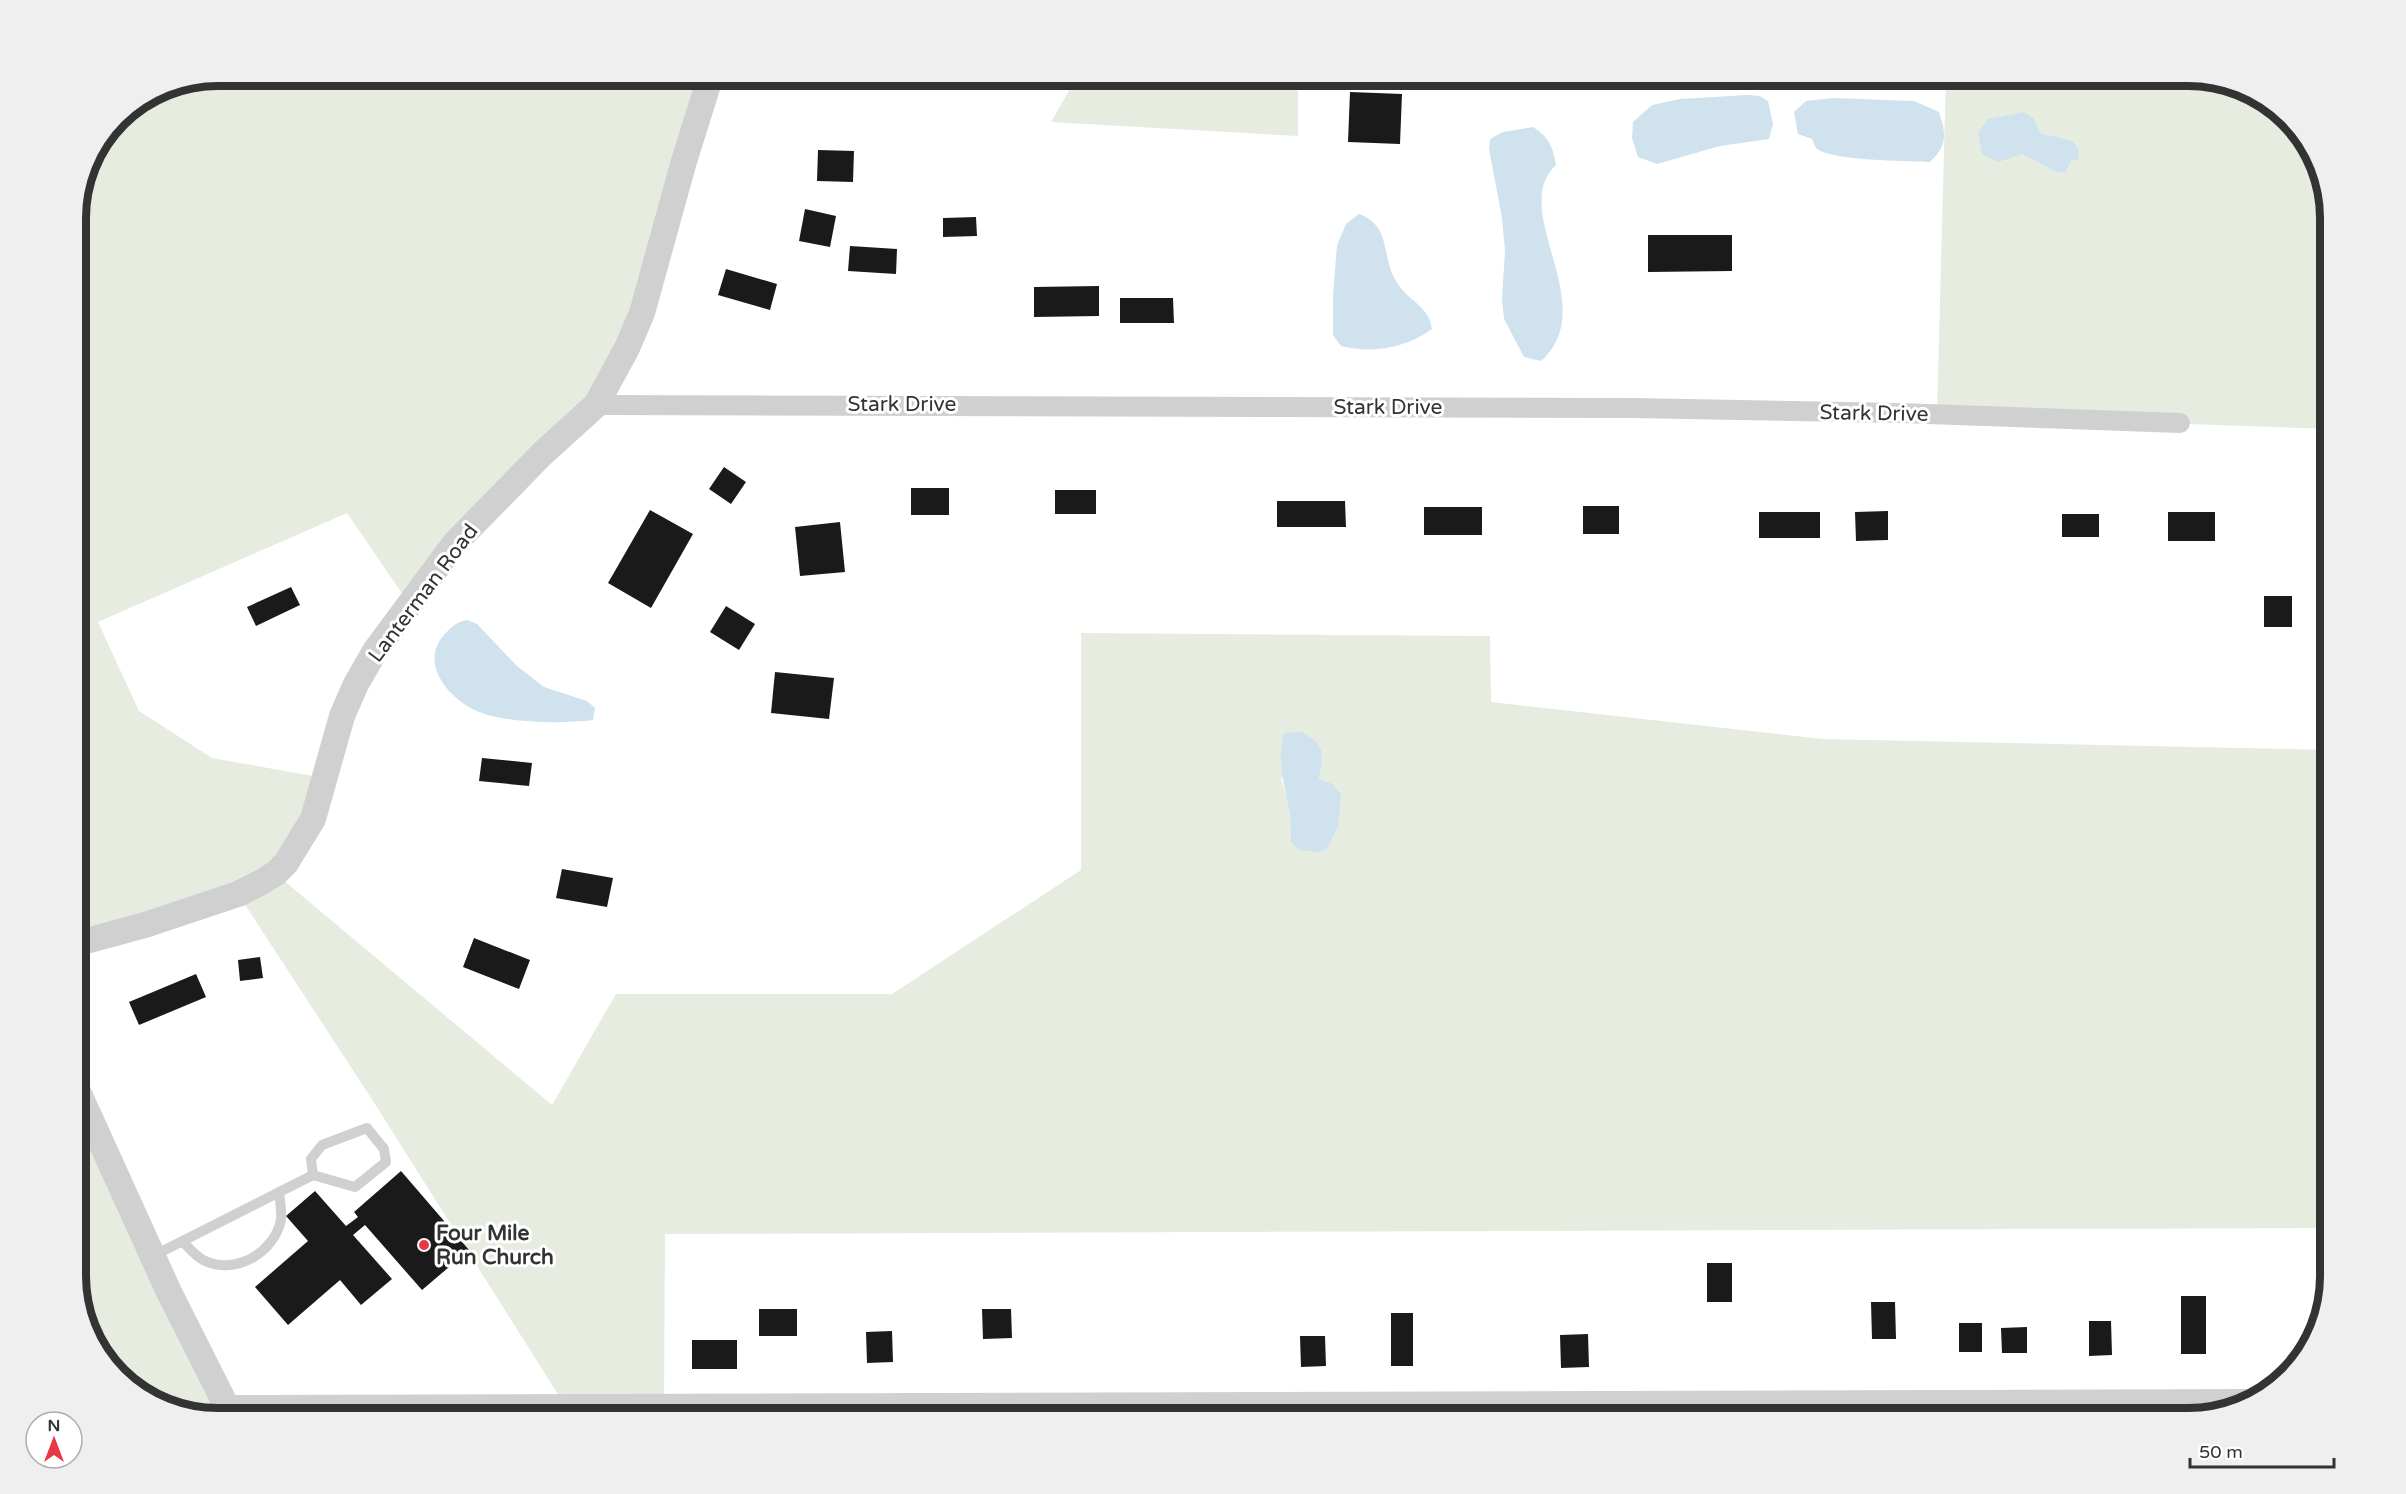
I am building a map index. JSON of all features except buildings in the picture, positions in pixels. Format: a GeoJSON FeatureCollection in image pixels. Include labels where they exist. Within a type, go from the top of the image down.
{"type":"FeatureCollection","features":[{"type":"Feature","properties":{"kind":"street","name":"Lanterman Road"},"geometry":{"type":"LineString","coordinates":[[86,941],[197,909],[248,890],[281,868],[313,819],[342,716],[356,684],[375,651],[455,543],[542,454],[596,405],[627,348],[642,313],[684,161],[708,86]]}},
{"type":"Feature","properties":{"kind":"street","name":"Stark Drive"},"geometry":{"type":"LineString","coordinates":[[596,405],[1620,408],[1900,413],[2180,423]]}},
{"type":"Feature","properties":{"kind":"street"},"geometry":{"type":"LineString","coordinates":[[86,1109],[153,1256],[228,1408]]}},
{"type":"Feature","properties":{"kind":"street"},"geometry":{"type":"LineString","coordinates":[[1743,1408],[2227,1402]]}},
{"type":"Feature","properties":{"kind":"lane"},"geometry":{"type":"LineString","coordinates":[[153,1256],[313,1174],[355,1187],[386,1162],[384,1149],[367,1128],[322,1145],[311,1159],[313,1174]]}},
{"type":"Feature","properties":{"kind":"lane"},"geometry":{"type":"LineString","coordinates":[[182,1241],[203,1260],[221,1265],[243,1263],[262,1253],[275,1237],[281,1218],[279,1192]]}},
{"type":"Feature","properties":{"kind":"shaded area"},"geometry":{"type":"Polygon","coordinates":[[[1298,85],[1298,136],[1051,122],[1072,86],[1298,85]]]}},
{"type":"Feature","properties":{"kind":"shaded area"},"geometry":{"type":"Polygon","coordinates":[[[1946,85],[2188,85],[2222,90],[2239,96],[2254,103],[2282,124],[2303,152],[2310,167],[2316,184],[2320,209],[2320,429],[1937,415],[1946,85]],[[2034,119],[2022,154],[2056,172],[2065,173],[2072,160],[2079,160],[2073,141],[2041,133],[2034,119]]]}},
{"type":"Feature","properties":{"kind":"shaded area"},"geometry":{"type":"Polygon","coordinates":[[[209,86],[708,86],[690,143],[596,405],[410,605],[347,513],[98,622],[139,711],[212,758],[324,778],[276,874],[552,1105],[616,994],[892,994],[1081,870],[1081,633],[1490,636],[1491,702],[1822,739],[2320,750],[2320,1228],[665,1234],[664,1407],[566,1407],[373,1101],[238,894],[86,941],[86,209],[90,184],[103,152],[124,124],[152,103],[175,93],[209,86]],[[1321,765],[1281,778],[1289,805],[1291,842],[1319,779],[1321,765]]]}},
{"type":"Feature","properties":{"kind":"shaded area"},"geometry":{"type":"Polygon","coordinates":[[[86,1108],[228,1408],[184,1404],[152,1391],[124,1370],[103,1342],[90,1310],[86,1285],[86,1108]]]}},
{"type":"Feature","properties":{"kind":"shaded area"},"geometry":{"type":"Polygon","coordinates":[[[2100,1402],[2228,1402],[2188,1408],[2100,1408],[2100,1402]]]}},
{"type":"Feature","properties":{"kind":"water"},"geometry":{"type":"Polygon","coordinates":[[[1760,96],[1768,101],[1773,124],[1769,139],[1720,146],[1657,164],[1638,157],[1632,138],[1633,122],[1652,105],[1680,99],[1760,96]]]}},
{"type":"Feature","properties":{"kind":"water"},"geometry":{"type":"Polygon","coordinates":[[[1833,98],[1914,101],[1939,112],[1944,133],[1943,144],[1930,162],[1852,158],[1824,152],[1816,148],[1812,139],[1798,134],[1794,112],[1806,101],[1833,98]]]}},
{"type":"Feature","properties":{"kind":"water"},"geometry":{"type":"Polygon","coordinates":[[[2024,112],[2034,119],[2041,133],[2073,141],[2078,149],[2079,160],[2072,160],[2065,173],[2056,172],[2022,154],[1998,162],[1982,154],[1978,133],[1988,119],[2024,112]]]}},
{"type":"Feature","properties":{"kind":"water"},"geometry":{"type":"Polygon","coordinates":[[[1533,127],[1549,143],[1556,165],[1544,184],[1542,207],[1560,287],[1563,314],[1557,339],[1541,361],[1524,357],[1504,319],[1502,299],[1505,251],[1502,218],[1489,149],[1490,139],[1503,132],[1533,127]]]}},
{"type":"Feature","properties":{"kind":"water"},"geometry":{"type":"Polygon","coordinates":[[[1359,214],[1377,226],[1396,281],[1427,314],[1432,329],[1422,336],[1388,348],[1365,349],[1341,346],[1333,335],[1337,245],[1346,224],[1359,214]]]}},
{"type":"Feature","properties":{"kind":"water"},"geometry":{"type":"Polygon","coordinates":[[[467,620],[477,624],[517,666],[544,687],[587,701],[595,708],[593,720],[547,722],[512,720],[481,713],[460,701],[451,693],[439,675],[435,665],[435,655],[437,645],[451,627],[467,620]]]}},
{"type":"Feature","properties":{"kind":"water"},"geometry":{"type":"Polygon","coordinates":[[[1301,732],[1315,741],[1321,751],[1322,763],[1319,779],[1332,784],[1341,794],[1338,826],[1327,849],[1317,852],[1299,850],[1291,842],[1290,813],[1281,752],[1284,733],[1301,732]]]}},
{"type":"Feature","properties":{"kind":"place","name":"Four Mile Run Church"},"geometry":{"type":"Point","coordinates":[424,1245]}}]}
